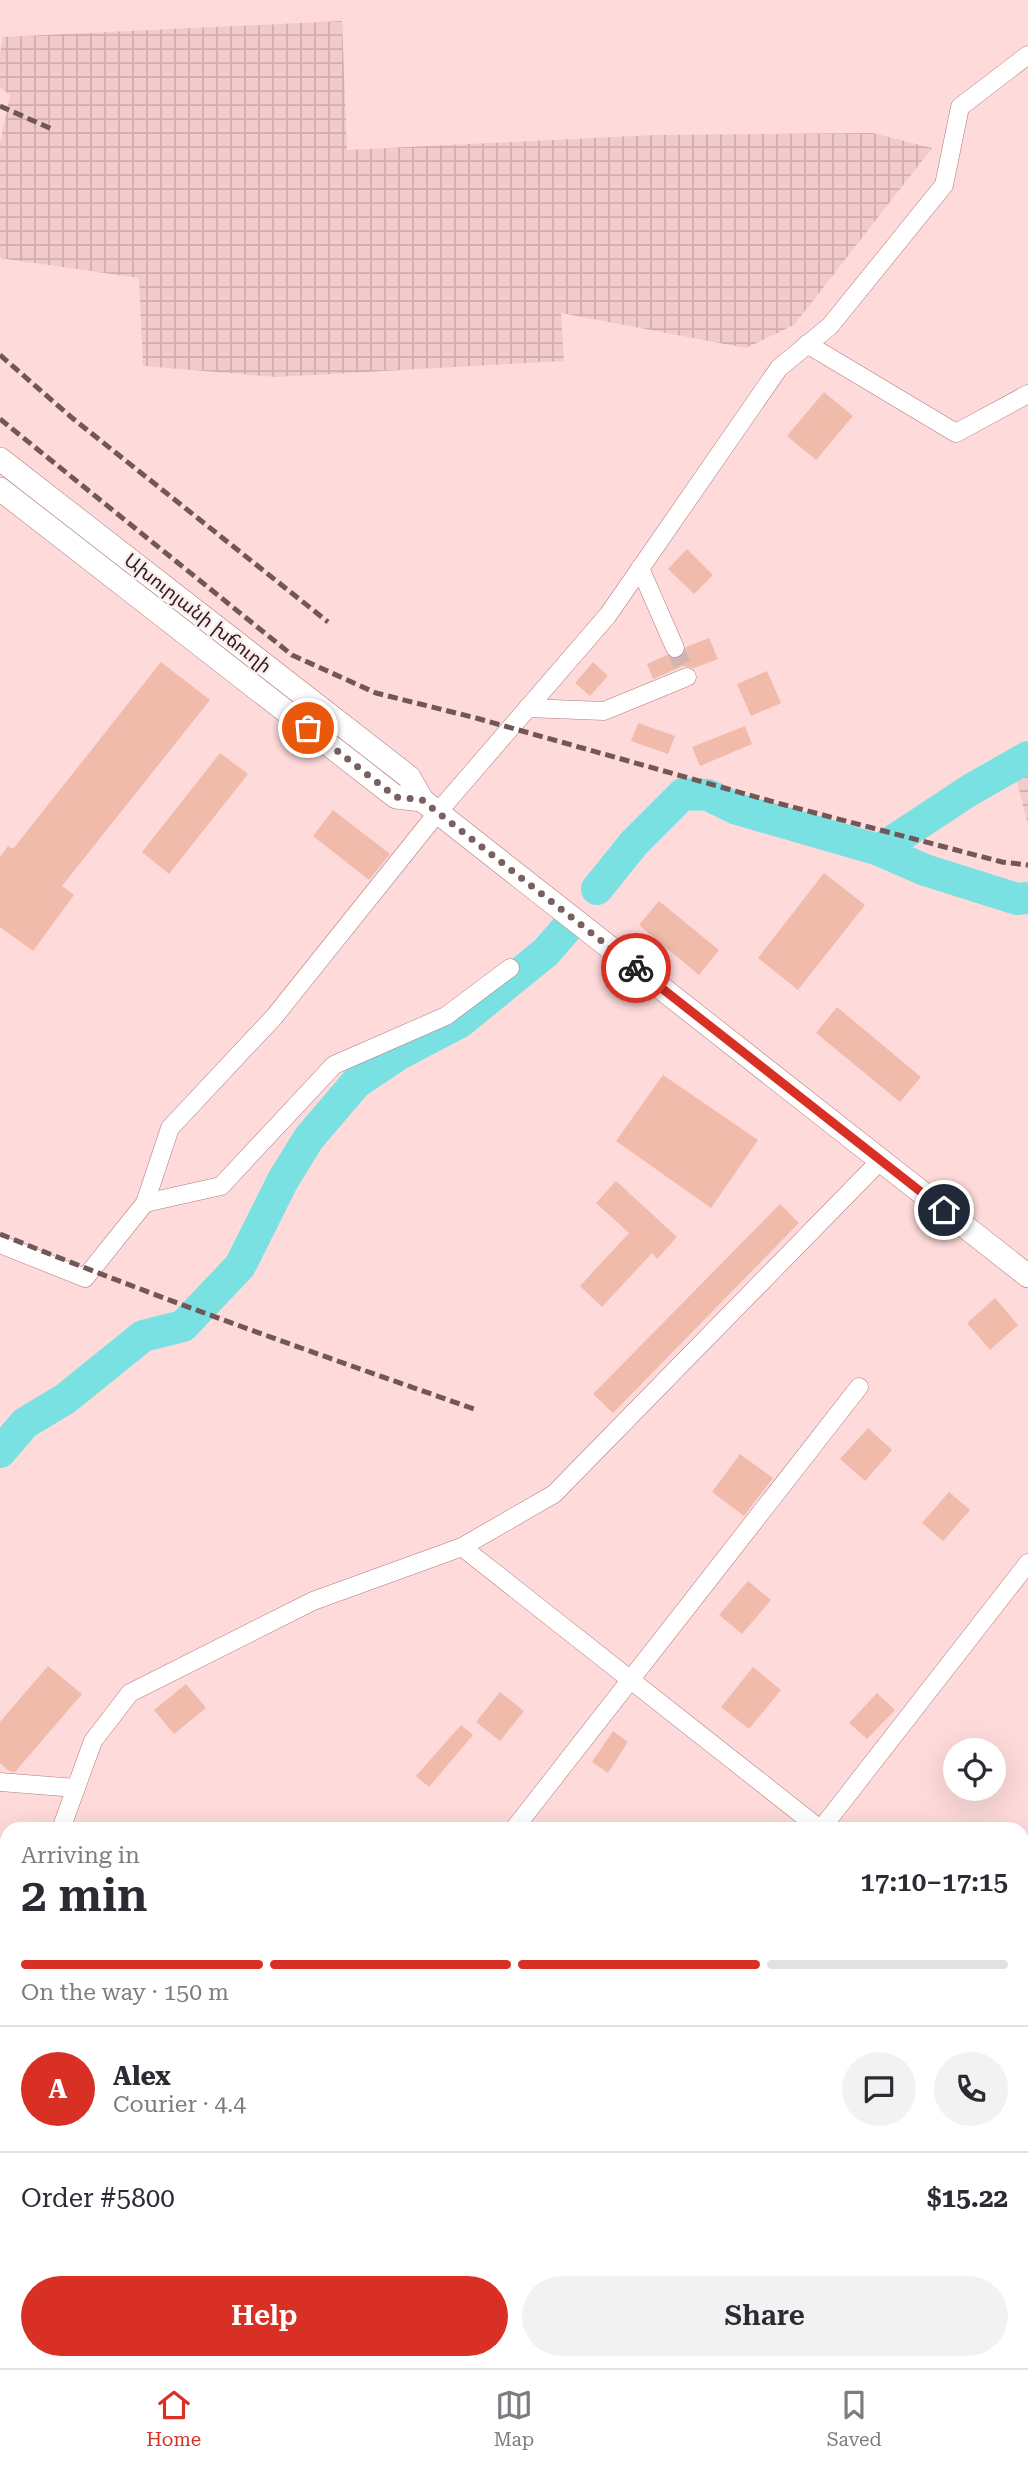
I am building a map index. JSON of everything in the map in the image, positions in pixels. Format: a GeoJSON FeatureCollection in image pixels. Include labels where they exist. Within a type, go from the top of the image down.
{"type":"FeatureCollection","features":[{"type":"Feature","properties":{"kind":"main road","name":"Ախուրյանի խճուղի"},"geometry":{"type":"LineString","coordinates":[[0,459],[409,777],[430,806],[1028,1276]]}},
{"type":"Feature","properties":{"kind":"main road","name":"Ախուրյանի խճուղի"},"geometry":{"type":"LineString","coordinates":[[0,489],[396,797],[430,806]]}},
{"type":"Feature","properties":{"kind":"street"},"geometry":{"type":"LineString","coordinates":[[0,1244],[85,1278],[145,1203],[170,1128],[274,1017],[430,806],[527,708],[608,614],[779,368],[830,326],[943,186],[960,107],[1028,55]]}},
{"type":"Feature","properties":{"kind":"street"},"geometry":{"type":"LineString","coordinates":[[807,344],[956,433],[1028,394]]}},
{"type":"Feature","properties":{"kind":"street"},"geometry":{"type":"LineString","coordinates":[[640,568],[675,648]]}},
{"type":"Feature","properties":{"kind":"street"},"geometry":{"type":"LineString","coordinates":[[527,708],[604,710],[687,677]]}},
{"type":"Feature","properties":{"kind":"street"},"geometry":{"type":"LineString","coordinates":[[145,1203],[220,1186],[334,1065],[446,1016],[510,968]]}},
{"type":"Feature","properties":{"kind":"street"},"geometry":{"type":"LineString","coordinates":[[64,1822],[93,1741],[130,1693],[313,1601],[462,1547],[554,1494],[881,1160]]}},
{"type":"Feature","properties":{"kind":"street"},"geometry":{"type":"LineString","coordinates":[[519,1822],[859,1387]]}},
{"type":"Feature","properties":{"kind":"street"},"geometry":{"type":"LineString","coordinates":[[462,1547],[812,1822]]}},
{"type":"Feature","properties":{"kind":"street"},"geometry":{"type":"LineString","coordinates":[[826,1822],[1028,1563]]}},
{"type":"Feature","properties":{"kind":"street"},"geometry":{"type":"LineString","coordinates":[[0,1782],[76,1788]]}},
{"type":"Feature","properties":{"kind":"shaded area"},"geometry":{"type":"Polygon","coordinates":[[[342,21],[347,150],[655,135],[873,133],[932,148],[794,325],[746,348],[561,313],[564,361],[276,377],[143,366],[139,278],[0,258],[0,144],[10,95],[0,87],[3,37],[342,21]]]}},
{"type":"Feature","properties":{"kind":"shaded area"},"geometry":{"type":"Polygon","coordinates":[[[1028,775],[1028,826],[1017,781],[1028,775]]]}},
{"type":"Feature","properties":{"kind":"building"},"geometry":{"type":"Polygon","coordinates":[[[824,392],[853,416],[816,460],[787,436],[824,392]]]}},
{"type":"Feature","properties":{"kind":"building"},"geometry":{"type":"Polygon","coordinates":[[[687,549],[713,575],[694,594],[668,569],[687,549]]]}},
{"type":"Feature","properties":{"kind":"building"},"geometry":{"type":"Polygon","coordinates":[[[709,638],[718,659],[694,668],[683,666],[653,679],[647,664],[667,655],[679,659],[686,647],[709,638]]]}},
{"type":"Feature","properties":{"kind":"building"},"geometry":{"type":"Polygon","coordinates":[[[161,662],[210,700],[62,886],[74,895],[33,951],[0,927],[0,857],[8,846],[13,849],[161,662]]]}},
{"type":"Feature","properties":{"kind":"building"},"geometry":{"type":"Polygon","coordinates":[[[593,662],[608,676],[590,696],[575,683],[593,662]]]}},
{"type":"Feature","properties":{"kind":"building"},"geometry":{"type":"Polygon","coordinates":[[[767,671],[781,703],[751,716],[737,684],[767,671]]]}},
{"type":"Feature","properties":{"kind":"building"},"geometry":{"type":"Polygon","coordinates":[[[638,723],[675,736],[668,754],[631,741],[638,723]]]}},
{"type":"Feature","properties":{"kind":"building"},"geometry":{"type":"Polygon","coordinates":[[[745,726],[752,744],[700,766],[692,747],[745,726]]]}},
{"type":"Feature","properties":{"kind":"building"},"geometry":{"type":"Polygon","coordinates":[[[220,753],[248,774],[169,874],[142,852],[220,753]]]}},
{"type":"Feature","properties":{"kind":"building"},"geometry":{"type":"Polygon","coordinates":[[[333,810],[390,854],[369,880],[313,836],[333,810]]]}},
{"type":"Feature","properties":{"kind":"building"},"geometry":{"type":"Polygon","coordinates":[[[824,873],[865,905],[798,990],[758,958],[824,873]]]}},
{"type":"Feature","properties":{"kind":"building"},"geometry":{"type":"Polygon","coordinates":[[[659,901],[719,950],[699,975],[639,925],[659,901]]]}},
{"type":"Feature","properties":{"kind":"building"},"geometry":{"type":"Polygon","coordinates":[[[837,1007],[921,1077],[900,1102],[816,1033],[837,1007]]]}},
{"type":"Feature","properties":{"kind":"building"},"geometry":{"type":"Polygon","coordinates":[[[663,1075],[758,1140],[711,1208],[616,1141],[663,1075]]]}},
{"type":"Feature","properties":{"kind":"building"},"geometry":{"type":"Polygon","coordinates":[[[616,1181],[677,1237],[657,1259],[652,1253],[602,1307],[580,1286],[629,1233],[596,1203],[616,1181]]]}},
{"type":"Feature","properties":{"kind":"building"},"geometry":{"type":"Polygon","coordinates":[[[780,1204],[799,1223],[613,1413],[593,1394],[780,1204]]]}},
{"type":"Feature","properties":{"kind":"building"},"geometry":{"type":"Polygon","coordinates":[[[995,1298],[1018,1325],[990,1350],[967,1323],[995,1298]]]}},
{"type":"Feature","properties":{"kind":"building"},"geometry":{"type":"Polygon","coordinates":[[[868,1428],[892,1450],[865,1481],[840,1459],[868,1428]]]}},
{"type":"Feature","properties":{"kind":"building"},"geometry":{"type":"Polygon","coordinates":[[[740,1454],[773,1478],[744,1516],[712,1492],[740,1454]]]}},
{"type":"Feature","properties":{"kind":"building"},"geometry":{"type":"Polygon","coordinates":[[[949,1492],[970,1510],[943,1541],[922,1523],[949,1492]]]}},
{"type":"Feature","properties":{"kind":"building"},"geometry":{"type":"Polygon","coordinates":[[[748,1581],[771,1600],[742,1634],[719,1615],[748,1581]]]}},
{"type":"Feature","properties":{"kind":"building"},"geometry":{"type":"Polygon","coordinates":[[[48,1666],[82,1694],[15,1772],[9,1771],[0,1763],[0,1722],[48,1666]]]}},
{"type":"Feature","properties":{"kind":"building"},"geometry":{"type":"Polygon","coordinates":[[[753,1667],[781,1690],[749,1729],[721,1707],[753,1667]]]}},
{"type":"Feature","properties":{"kind":"building"},"geometry":{"type":"Polygon","coordinates":[[[186,1684],[206,1708],[174,1734],[154,1710],[186,1684]]]}},
{"type":"Feature","properties":{"kind":"building"},"geometry":{"type":"Polygon","coordinates":[[[500,1692],[524,1711],[500,1741],[476,1722],[500,1692]]]}},
{"type":"Feature","properties":{"kind":"building"},"geometry":{"type":"Polygon","coordinates":[[[877,1693],[895,1710],[867,1739],[849,1723],[877,1693]]]}},
{"type":"Feature","properties":{"kind":"building"},"geometry":{"type":"Polygon","coordinates":[[[461,1725],[473,1735],[429,1787],[416,1776],[461,1725]]]}},
{"type":"Feature","properties":{"kind":"building"},"geometry":{"type":"Polygon","coordinates":[[[613,1731],[628,1742],[608,1773],[592,1762],[613,1731]]]}},
{"type":"Feature","properties":{"kind":"waterway"},"geometry":{"type":"LineString","coordinates":[[879,850],[970,790],[1028,757]]}},
{"type":"Feature","properties":{"kind":"waterway"},"geometry":{"type":"LineString","coordinates":[[597,889],[634,843],[683,794],[708,795],[737,809],[879,850],[925,870],[1017,899],[1028,898]]}},
{"type":"Feature","properties":{"kind":"waterway"},"geometry":{"type":"LineString","coordinates":[[0,1452],[25,1423],[65,1399],[143,1336],[183,1326],[240,1266],[283,1180],[309,1138],[356,1083],[401,1053],[460,1022],[546,952],[565,930]]}},
{"type":"Feature","properties":{"kind":"tunnel"},"geometry":{"type":"LineString","coordinates":[[675,648],[687,677]]}},
{"type":"Feature","properties":{"kind":"railway"},"geometry":{"type":"LineString","coordinates":[[0,106],[54,130]]}},
{"type":"Feature","properties":{"kind":"railway"},"geometry":{"type":"LineString","coordinates":[[0,355],[71,417],[328,622]]}},
{"type":"Feature","properties":{"kind":"railway"},"geometry":{"type":"LineString","coordinates":[[0,419],[292,655],[376,693],[476,718],[781,804],[1002,862],[1028,865]]}},
{"type":"Feature","properties":{"kind":"railway"},"geometry":{"type":"LineString","coordinates":[[0,1234],[297,1347],[477,1410]]}},
{"type":"Feature","properties":{"kind":"way so far"},"geometry":{"type":"LineString","coordinates":[[308,728],[396,797],[422,800],[636,968]]}},
{"type":"Feature","properties":{"kind":"route"},"geometry":{"type":"LineString","coordinates":[[636,968],[944,1210]]}}]}
